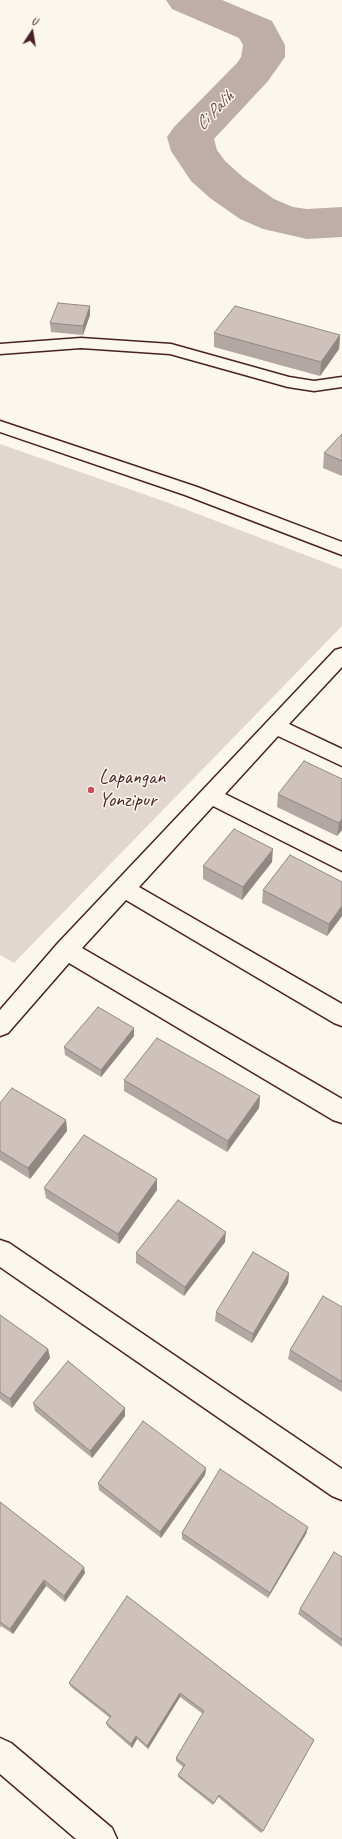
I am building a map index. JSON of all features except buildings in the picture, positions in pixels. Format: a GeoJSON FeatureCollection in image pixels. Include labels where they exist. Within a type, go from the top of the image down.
{"type":"FeatureCollection","features":[{"type":"Feature","properties":{"kind":"street"},"geometry":{"type":"LineString","coordinates":[[0,349],[81,343],[171,349],[288,382],[314,386],[342,382]]}},
{"type":"Feature","properties":{"kind":"street"},"geometry":{"type":"LineString","coordinates":[[0,426],[191,490],[342,549]]}},
{"type":"Feature","properties":{"kind":"street"},"geometry":{"type":"LineString","coordinates":[[5,1012],[66,950],[342,655]]}},
{"type":"Feature","properties":{"kind":"street"},"geometry":{"type":"LineString","coordinates":[[276,727],[342,758]]}},
{"type":"Feature","properties":{"kind":"street"},"geometry":{"type":"LineString","coordinates":[[211,796],[342,862]]}},
{"type":"Feature","properties":{"kind":"street"},"geometry":{"type":"LineString","coordinates":[[124,888],[342,1016]]}},
{"type":"Feature","properties":{"kind":"street"},"geometry":{"type":"LineString","coordinates":[[66,950],[342,1112]]}},
{"type":"Feature","properties":{"kind":"street"},"geometry":{"type":"LineString","coordinates":[[0,1252],[342,1486]]}},
{"type":"Feature","properties":{"kind":"street"},"geometry":{"type":"LineString","coordinates":[[0,1754],[100,1839]]}},
{"type":"Feature","properties":{"kind":"shaded area","name":"Lapangan Yonzipur"},"geometry":{"type":"Polygon","coordinates":[[[0,444],[169,503],[342,569],[342,626],[14,963],[0,955],[0,444]]]}},
{"type":"Feature","properties":{"kind":"waterway","name":"Ci Palih"},"geometry":{"type":"LineString","coordinates":[[187,0],[257,30],[264,45],[263,57],[253,72],[190,137],[194,151],[208,171],[227,188],[257,209],[280,219],[307,224],[342,222]]}},
{"type":"Feature","properties":{"kind":"place","name":"Lapangan Yonzipur"},"geometry":{"type":"Point","coordinates":[91,790]}}]}
